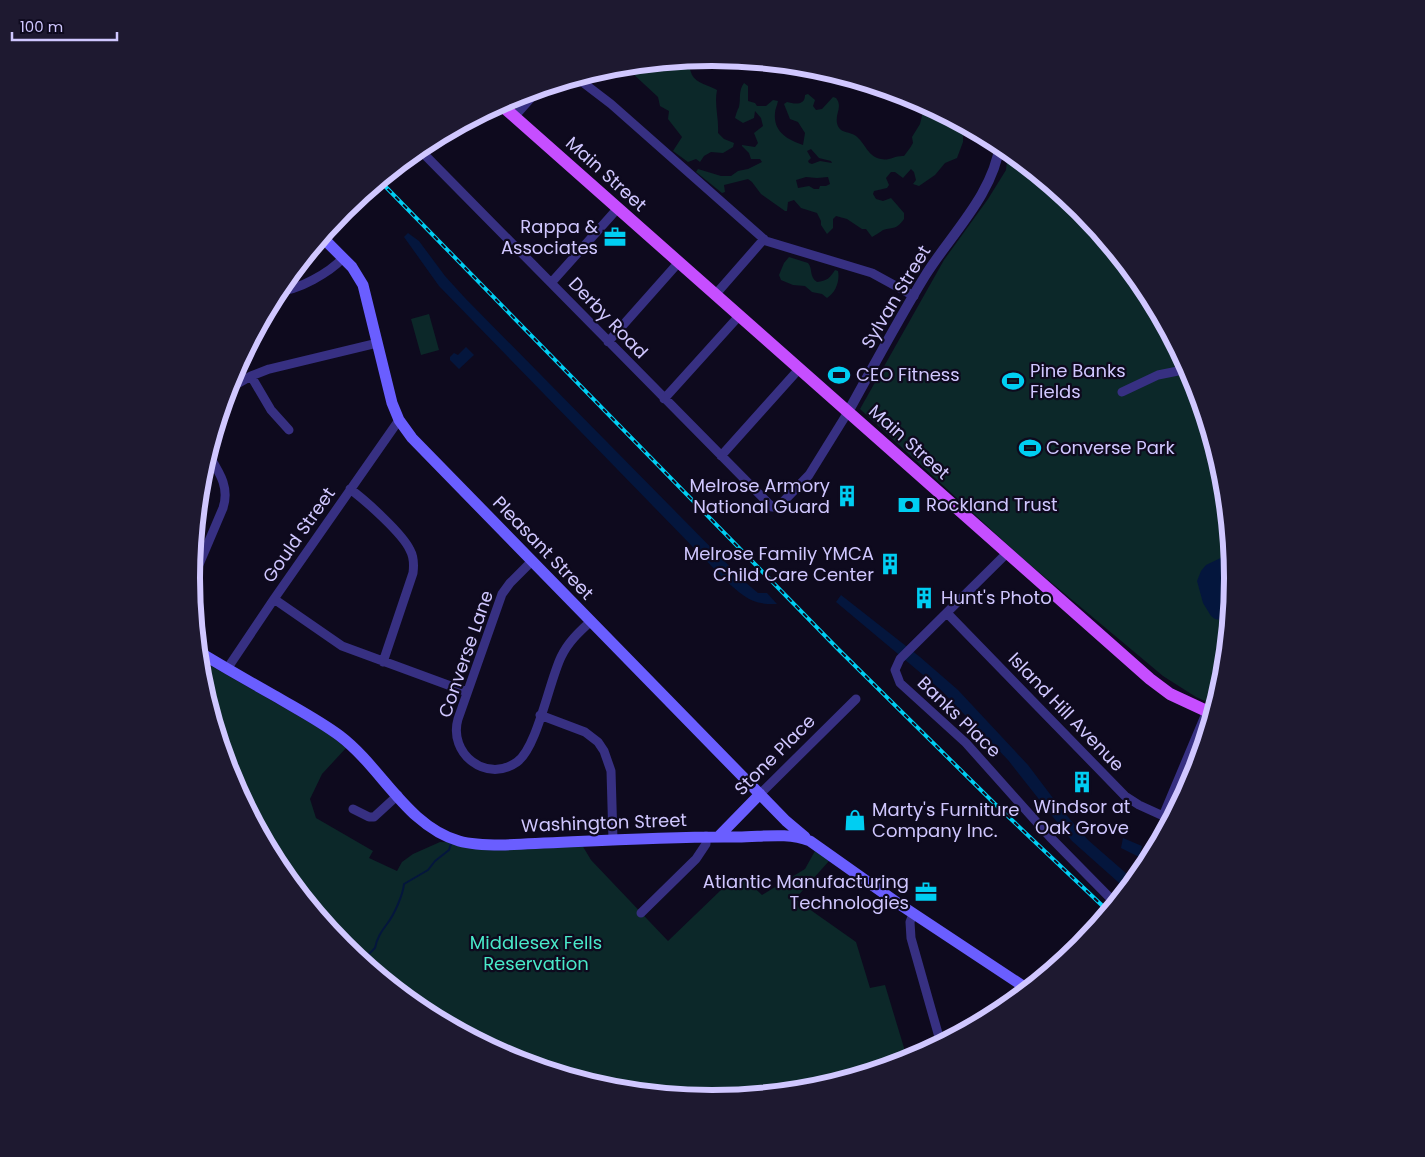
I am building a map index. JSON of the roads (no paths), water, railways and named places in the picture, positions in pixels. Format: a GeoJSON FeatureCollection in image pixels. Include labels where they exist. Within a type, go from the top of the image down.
{"type":"FeatureCollection","features":[{"type":"Feature","properties":{"kind":"main road","name":"Main Street"},"geometry":{"type":"LineString","coordinates":[[507,109],[1155,683],[1170,694],[1207,711]]}},
{"type":"Feature","properties":{"kind":"main road","name":"Pleasant Street"},"geometry":{"type":"LineString","coordinates":[[327,242],[354,270],[362,285],[390,396],[399,420],[418,444],[786,821],[810,841]]}},
{"type":"Feature","properties":{"kind":"main road","name":"Washington Street"},"geometry":{"type":"LineString","coordinates":[[207,657],[310,716],[342,737],[361,754],[398,796],[430,827],[448,837],[464,842],[501,845],[706,836],[792,836],[810,841],[913,914],[1023,986]]}},
{"type":"Feature","properties":{"kind":"main road","name":"Stone Place"},"geometry":{"type":"LineString","coordinates":[[719,836],[760,794]]}},
{"type":"Feature","properties":{"kind":"street"},"geometry":{"type":"LineString","coordinates":[[584,83],[611,104],[764,239],[773,244],[874,274],[914,296]]}},
{"type":"Feature","properties":{"kind":"street"},"geometry":{"type":"LineString","coordinates":[[515,116],[529,100]]}},
{"type":"Feature","properties":{"kind":"street","name":"Sylvan Street"},"geometry":{"type":"LineString","coordinates":[[774,508],[788,497],[808,475],[848,412],[932,265],[985,190],[996,164],[998,154]]}},
{"type":"Feature","properties":{"kind":"street","name":"Derby Road"},"geometry":{"type":"LineString","coordinates":[[425,155],[664,399],[774,508]]}},
{"type":"Feature","properties":{"kind":"street"},"geometry":{"type":"LineString","coordinates":[[551,283],[618,208]]}},
{"type":"Feature","properties":{"kind":"street"},"geometry":{"type":"LineString","coordinates":[[715,294],[764,239]]}},
{"type":"Feature","properties":{"kind":"street"},"geometry":{"type":"LineString","coordinates":[[289,291],[332,267],[343,258]]}},
{"type":"Feature","properties":{"kind":"street"},"geometry":{"type":"LineString","coordinates":[[608,342],[679,262]]}},
{"type":"Feature","properties":{"kind":"street"},"geometry":{"type":"LineString","coordinates":[[664,399],[739,316]]}},
{"type":"Feature","properties":{"kind":"street"},"geometry":{"type":"LineString","coordinates":[[239,383],[251,376],[277,367],[378,343]]}},
{"type":"Feature","properties":{"kind":"street"},"geometry":{"type":"LineString","coordinates":[[721,456],[799,369]]}},
{"type":"Feature","properties":{"kind":"street"},"geometry":{"type":"LineString","coordinates":[[1122,392],[1158,375],[1181,370]]}},
{"type":"Feature","properties":{"kind":"street"},"geometry":{"type":"LineString","coordinates":[[251,376],[271,410],[289,430]]}},
{"type":"Feature","properties":{"kind":"street","name":"Gould Street"},"geometry":{"type":"LineString","coordinates":[[227,669],[399,420]]}},
{"type":"Feature","properties":{"kind":"street"},"geometry":{"type":"LineString","coordinates":[[201,561],[225,500],[226,492],[223,480],[214,464]]}},
{"type":"Feature","properties":{"kind":"street"},"geometry":{"type":"LineString","coordinates":[[350,489],[364,500],[404,541],[414,560],[413,573],[383,662]]}},
{"type":"Feature","properties":{"kind":"street","name":"Banks Place"},"geometry":{"type":"LineString","coordinates":[[1007,553],[900,659],[895,670],[900,683],[966,743],[1050,837],[1111,899]]}},
{"type":"Feature","properties":{"kind":"street","name":"Converse Lane"},"geometry":{"type":"LineString","coordinates":[[532,562],[510,583],[502,594],[467,692],[457,723],[457,738],[466,756],[482,767],[502,769],[519,760],[529,747],[561,657],[570,642],[591,621]]}},
{"type":"Feature","properties":{"kind":"street"},"geometry":{"type":"LineString","coordinates":[[274,599],[342,646],[467,692]]}},
{"type":"Feature","properties":{"kind":"street","name":"Island Hill Avenue"},"geometry":{"type":"LineString","coordinates":[[947,613],[1125,796],[1165,817]]}},
{"type":"Feature","properties":{"kind":"street","name":"Stone Place"},"geometry":{"type":"LineString","coordinates":[[760,794],[856,699]]}},
{"type":"Feature","properties":{"kind":"street"},"geometry":{"type":"LineString","coordinates":[[540,715],[585,732],[598,742],[604,751],[609,761],[611,772],[613,840]]}},
{"type":"Feature","properties":{"kind":"street"},"geometry":{"type":"LineString","coordinates":[[1174,801],[1199,738]]}},
{"type":"Feature","properties":{"kind":"street"},"geometry":{"type":"LineString","coordinates":[[353,809],[367,816],[374,817],[398,796]]}},
{"type":"Feature","properties":{"kind":"street"},"geometry":{"type":"LineString","coordinates":[[641,913],[696,859],[706,844],[706,836]]}},
{"type":"Feature","properties":{"kind":"street"},"geometry":{"type":"LineString","coordinates":[[913,914],[910,922],[911,938],[940,1037]]}},
{"type":"Feature","properties":{"kind":"water"},"geometry":{"type":"Polygon","coordinates":[[[408,233],[419,241],[445,276],[465,298],[745,582],[758,593],[767,593],[777,604],[754,601],[724,579],[439,286],[404,237],[408,233]]]}},
{"type":"Feature","properties":{"kind":"water"},"geometry":{"type":"Polygon","coordinates":[[[466,347],[474,355],[459,369],[450,360],[450,357],[454,353],[458,355],[466,347]]]}},
{"type":"Feature","properties":{"kind":"water"},"geometry":{"type":"Polygon","coordinates":[[[1224,556],[1223,620],[1215,619],[1211,616],[1203,603],[1197,581],[1206,565],[1224,556]]]}},
{"type":"Feature","properties":{"kind":"water"},"geometry":{"type":"Polygon","coordinates":[[[841,595],[920,657],[958,690],[1028,765],[1062,810],[1088,840],[1129,876],[1122,886],[1072,841],[1008,760],[941,690],[836,602],[841,595]]]}},
{"type":"Feature","properties":{"kind":"water"},"geometry":{"type":"Polygon","coordinates":[[[1123,838],[1142,846],[1139,857],[1121,848],[1123,838]]]}},
{"type":"Feature","properties":{"kind":"waterway"},"geometry":{"type":"LineString","coordinates":[[368,958],[395,910],[404,884],[428,870],[435,861],[449,850],[451,844]]}},
{"type":"Feature","properties":{"kind":"railway"},"geometry":{"type":"LineString","coordinates":[[384,185],[838,649],[996,805],[1105,908]]}},
{"type":"Feature","properties":{"kind":"place","name":"Rappa & Associates"},"geometry":{"type":"Point","coordinates":[615,237]}},
{"type":"Feature","properties":{"kind":"place","name":"CEO Fitness"},"geometry":{"type":"Point","coordinates":[839,375]}},
{"type":"Feature","properties":{"kind":"place","name":"Pine Banks Fields"},"geometry":{"type":"Point","coordinates":[1013,381]}},
{"type":"Feature","properties":{"kind":"place","name":"Converse Park"},"geometry":{"type":"Point","coordinates":[1030,448]}},
{"type":"Feature","properties":{"kind":"place","name":"Melrose Armory National Guard"},"geometry":{"type":"Point","coordinates":[847,496]}},
{"type":"Feature","properties":{"kind":"place","name":"Rockland Trust"},"geometry":{"type":"Point","coordinates":[909,505]}},
{"type":"Feature","properties":{"kind":"place","name":"Melrose Family YMCA Child Care Center"},"geometry":{"type":"Point","coordinates":[890,564]}},
{"type":"Feature","properties":{"kind":"place","name":"Hunt's Photo"},"geometry":{"type":"Point","coordinates":[924,598]}},
{"type":"Feature","properties":{"kind":"place","name":"Windsor at Oak Grove"},"geometry":{"type":"Point","coordinates":[1082,782]}},
{"type":"Feature","properties":{"kind":"place","name":"Marty's Furniture Company Inc."},"geometry":{"type":"Point","coordinates":[855,820]}},
{"type":"Feature","properties":{"kind":"place","name":"Atlantic Manufacturing Technologies"},"geometry":{"type":"Point","coordinates":[926,892]}},
{"type":"Feature","properties":{"kind":"park label","name":"Middlesex Fells Reservation"},"geometry":{"type":"Point","coordinates":[536,953]}}]}
